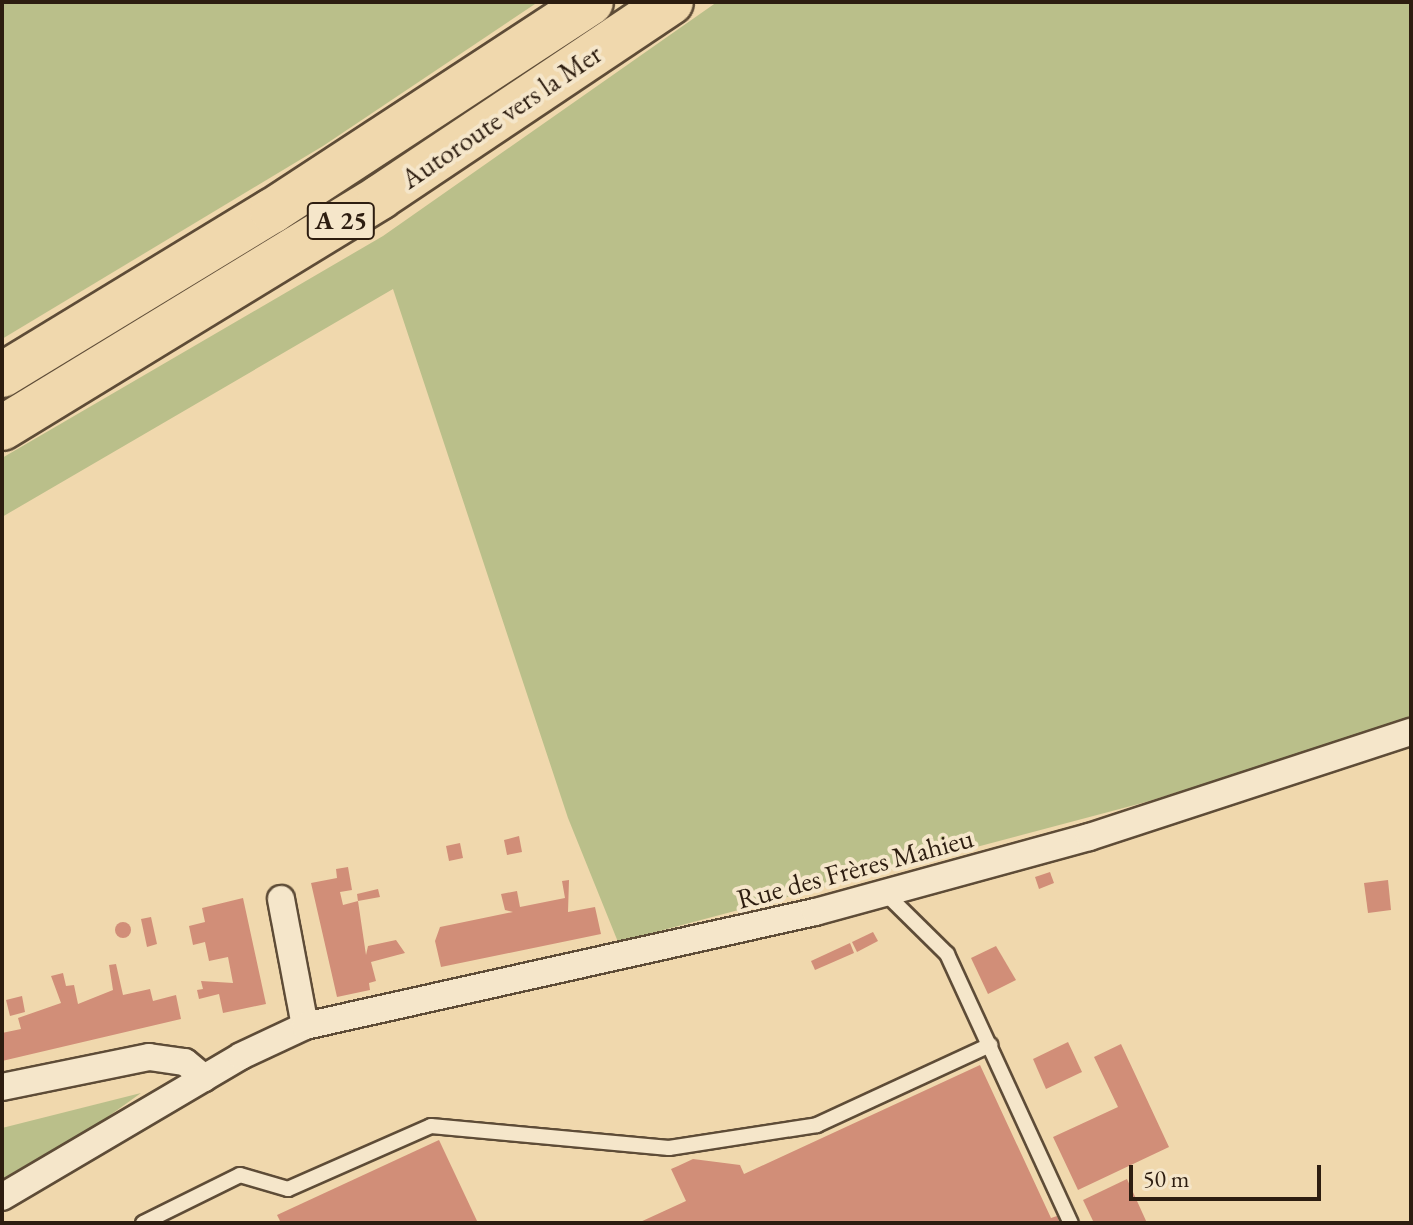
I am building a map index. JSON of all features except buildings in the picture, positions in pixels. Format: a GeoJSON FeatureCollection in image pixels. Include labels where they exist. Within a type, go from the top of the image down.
{"type":"FeatureCollection","features":[{"type":"Feature","properties":{"kind":"highway","name":"A 25"},"geometry":{"type":"LineString","coordinates":[[2,375],[272,211],[591,2]]}},
{"type":"Feature","properties":{"kind":"highway","name":"Autoroute vers la Mer"},"geometry":{"type":"LineString","coordinates":[[2,428],[380,197],[671,2]]}},
{"type":"Feature","properties":{"kind":"street","name":"Rue des Frères Mahieu"},"geometry":{"type":"LineString","coordinates":[[2,1197],[204,1078],[305,1026],[719,937],[885,893],[1089,837],[1411,732]]}},
{"type":"Feature","properties":{"kind":"street"},"geometry":{"type":"LineString","coordinates":[[281,899],[305,1026]]}},
{"type":"Feature","properties":{"kind":"street"},"geometry":{"type":"LineString","coordinates":[[2,1087],[149,1057],[185,1062],[204,1078]]}},
{"type":"Feature","properties":{"kind":"lane"},"geometry":{"type":"LineString","coordinates":[[885,893],[947,954],[1071,1223]]}},
{"type":"Feature","properties":{"kind":"lane"},"geometry":{"type":"LineString","coordinates":[[143,1223],[240,1175],[288,1189],[431,1126],[669,1148],[817,1125],[990,1045]]}},
{"type":"Feature","properties":{"kind":"green space"},"geometry":{"type":"Polygon","coordinates":[[[2,2],[538,2],[323,146],[2,339],[2,2]]]}},
{"type":"Feature","properties":{"kind":"green space"},"geometry":{"type":"Polygon","coordinates":[[[717,2],[1411,2],[1411,719],[1146,802],[618,942],[568,818],[393,289],[2,517],[2,458],[383,236],[717,2]]]}},
{"type":"Feature","properties":{"kind":"green space"},"geometry":{"type":"Polygon","coordinates":[[[141,1093],[102,1121],[2,1179],[2,1128],[141,1093]]]}}]}
